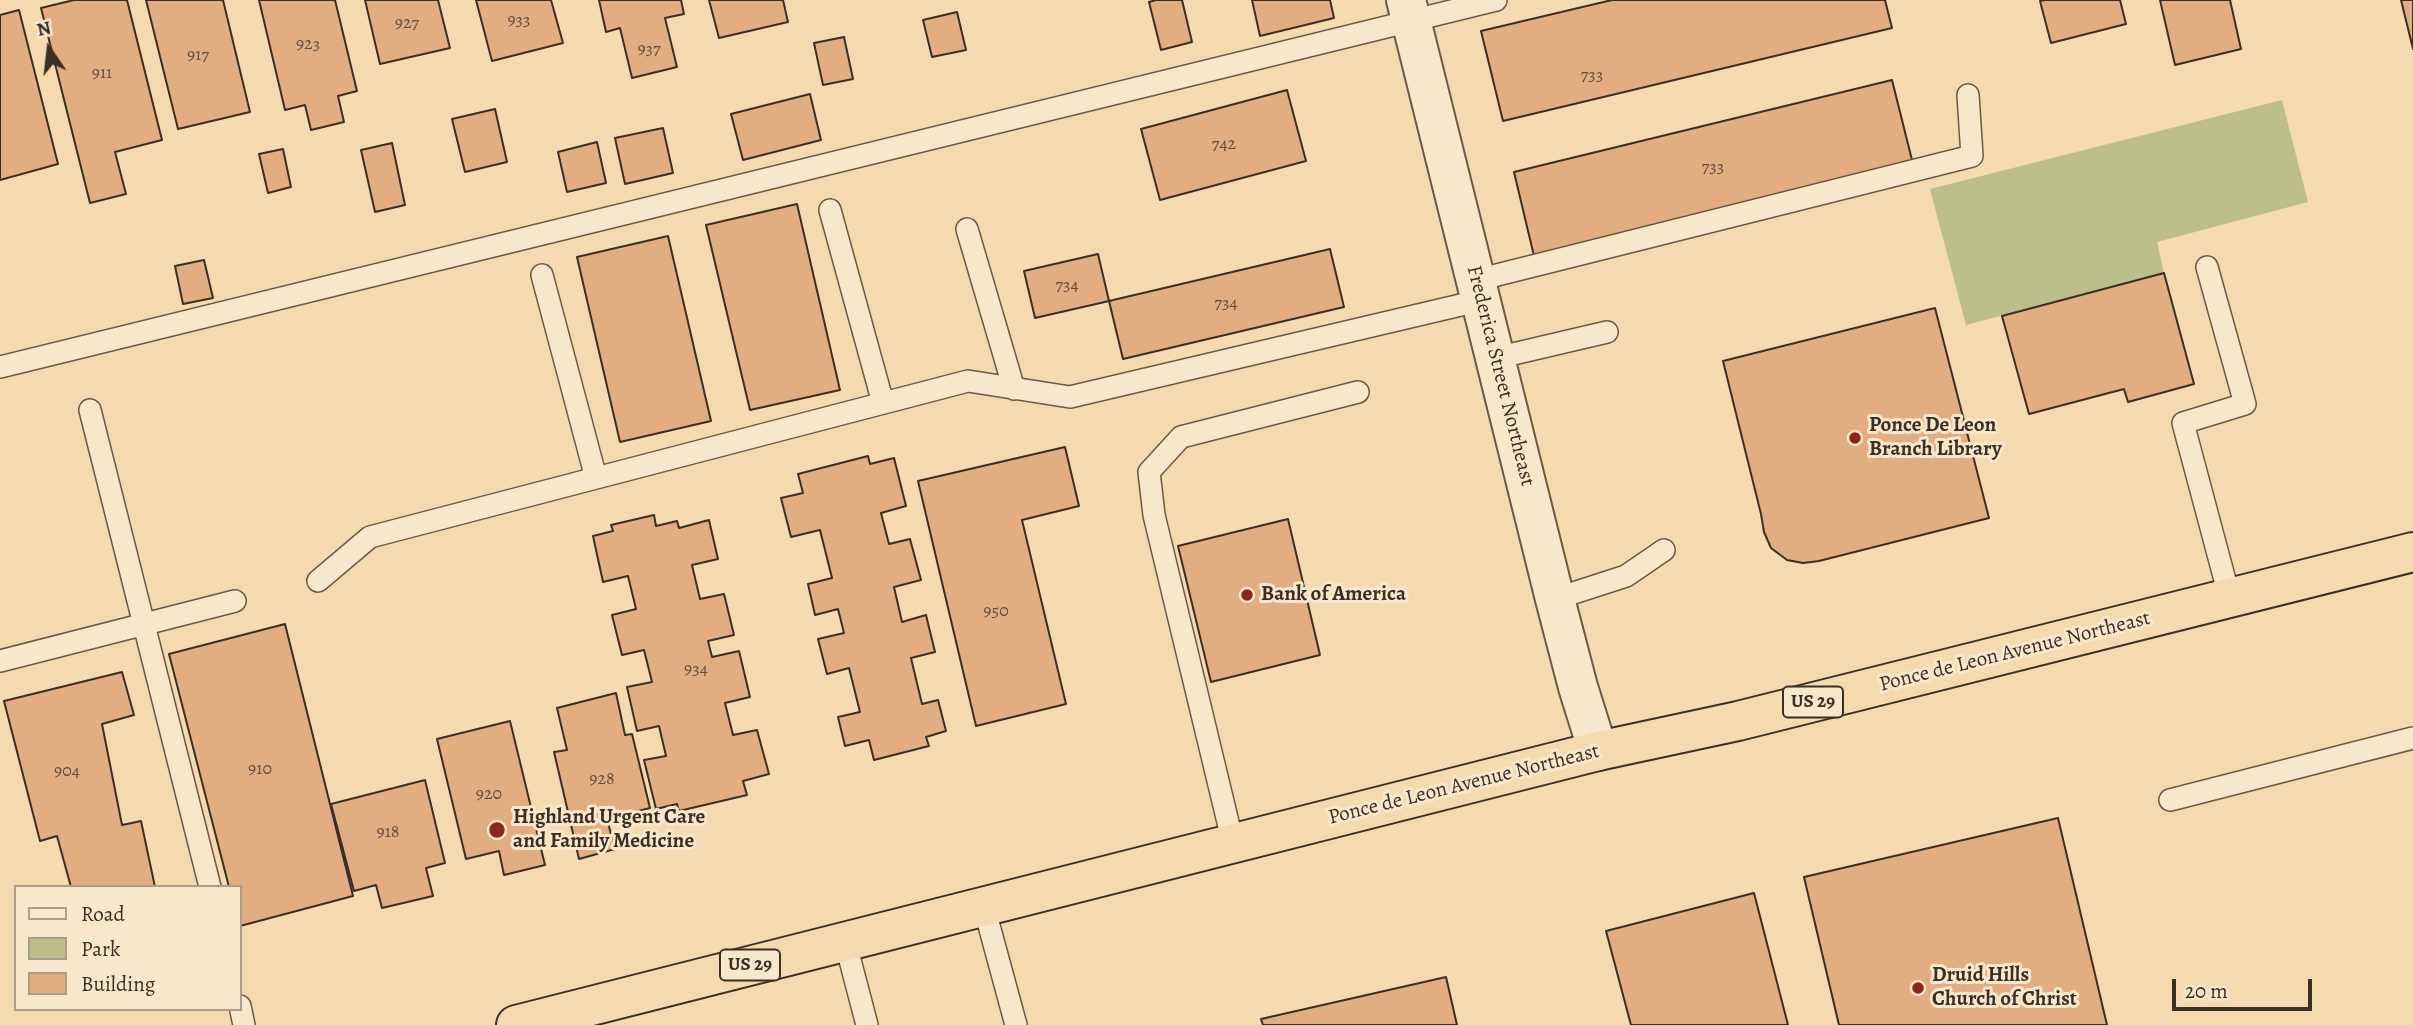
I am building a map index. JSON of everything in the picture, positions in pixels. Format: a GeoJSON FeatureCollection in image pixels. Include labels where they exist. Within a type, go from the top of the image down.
{"type":"FeatureCollection","features":[{"type":"Feature","properties":{"kind":"highway","name":"Ponce de Leon Avenue Northeast"},"geometry":{"type":"LineString","coordinates":[[516,1025],[610,1013],[845,941],[1598,751],[1738,721],[2413,552]]}},
{"type":"Feature","properties":{"kind":"street","name":"Frederica Street Northeast"},"geometry":{"type":"LineString","coordinates":[[1408,11],[1555,599],[1598,751]]}},
{"type":"Feature","properties":{"kind":"lane"},"geometry":{"type":"LineString","coordinates":[[0,368],[1408,11],[1496,0]]}},
{"type":"Feature","properties":{"kind":"lane"},"geometry":{"type":"LineString","coordinates":[[318,581],[370,537],[968,381],[1070,397],[1479,290],[1972,156],[1968,95]]}},
{"type":"Feature","properties":{"kind":"lane"},"geometry":{"type":"LineString","coordinates":[[830,210],[883,403]]}},
{"type":"Feature","properties":{"kind":"lane"},"geometry":{"type":"LineString","coordinates":[[967,229],[1014,389]]}},
{"type":"Feature","properties":{"kind":"lane"},"geometry":{"type":"LineString","coordinates":[[2207,267],[2245,404],[2183,423],[2230,599]]}},
{"type":"Feature","properties":{"kind":"lane"},"geometry":{"type":"LineString","coordinates":[[542,275],[596,478]]}},
{"type":"Feature","properties":{"kind":"lane"},"geometry":{"type":"LineString","coordinates":[[1496,358],[1607,331]]}},
{"type":"Feature","properties":{"kind":"lane"},"geometry":{"type":"LineString","coordinates":[[1233,843],[1154,515],[1149,472],[1181,437],[1358,392]]}},
{"type":"Feature","properties":{"kind":"lane"},"geometry":{"type":"LineString","coordinates":[[90,410],[209,885]]}},
{"type":"Feature","properties":{"kind":"lane"},"geometry":{"type":"LineString","coordinates":[[1555,599],[1626,576],[1664,550]]}},
{"type":"Feature","properties":{"kind":"lane"},"geometry":{"type":"LineString","coordinates":[[0,661],[235,601]]}},
{"type":"Feature","properties":{"kind":"lane"},"geometry":{"type":"LineString","coordinates":[[2170,800],[2413,738]]}},
{"type":"Feature","properties":{"kind":"lane"},"geometry":{"type":"LineString","coordinates":[[984,907],[1016,1025]]}},
{"type":"Feature","properties":{"kind":"lane"},"geometry":{"type":"LineString","coordinates":[[845,941],[867,1025]]}},
{"type":"Feature","properties":{"kind":"green space"},"geometry":{"type":"Polygon","coordinates":[[[2282,100],[2308,202],[2157,242],[2164,273],[1966,325],[1930,189],[2282,100]]]}},
{"type":"Feature","properties":{"kind":"building"},"geometry":{"type":"Polygon","coordinates":[[[74,0],[127,0],[162,140],[115,152],[126,194],[90,203],[41,8],[74,0]]]}},
{"type":"Feature","properties":{"kind":"building"},"geometry":{"type":"Polygon","coordinates":[[[146,0],[223,0],[250,112],[178,129],[146,0]]]}},
{"type":"Feature","properties":{"kind":"building"},"geometry":{"type":"Polygon","coordinates":[[[259,0],[335,0],[357,91],[338,96],[344,122],[311,130],[305,105],[285,110],[259,0]]]}},
{"type":"Feature","properties":{"kind":"building"},"geometry":{"type":"Polygon","coordinates":[[[365,0],[438,0],[450,48],[380,64],[365,0]]]}},
{"type":"Feature","properties":{"kind":"building"},"geometry":{"type":"Polygon","coordinates":[[[476,0],[551,0],[563,43],[492,61],[476,0]]]}},
{"type":"Feature","properties":{"kind":"building"},"geometry":{"type":"Polygon","coordinates":[[[599,0],[681,0],[684,14],[665,18],[677,67],[632,78],[620,28],[606,32],[599,0]]]}},
{"type":"Feature","properties":{"kind":"building"},"geometry":{"type":"Polygon","coordinates":[[[709,0],[783,0],[788,22],[719,38],[709,0]]]}},
{"type":"Feature","properties":{"kind":"building"},"geometry":{"type":"Polygon","coordinates":[[[1182,0],[1192,42],[1161,50],[1149,2],[1182,0]]]}},
{"type":"Feature","properties":{"kind":"building"},"geometry":{"type":"Polygon","coordinates":[[[1252,0],[1330,0],[1334,18],[1260,36],[1252,0]]]}},
{"type":"Feature","properties":{"kind":"building"},"geometry":{"type":"Polygon","coordinates":[[[1612,0],[1885,0],[1892,28],[1503,121],[1481,31],[1612,0]]]}},
{"type":"Feature","properties":{"kind":"building"},"geometry":{"type":"Polygon","coordinates":[[[2120,0],[2126,24],[2051,43],[2040,1],[2120,0]]]}},
{"type":"Feature","properties":{"kind":"building"},"geometry":{"type":"Polygon","coordinates":[[[2160,0],[2230,0],[2241,49],[2175,65],[2160,0]]]}},
{"type":"Feature","properties":{"kind":"building"},"geometry":{"type":"Polygon","coordinates":[[[2401,0],[2413,0],[2413,49],[2401,0]]]}},
{"type":"Feature","properties":{"kind":"building"},"geometry":{"type":"Polygon","coordinates":[[[19,10],[58,164],[0,180],[0,15],[19,10]]]}},
{"type":"Feature","properties":{"kind":"building"},"geometry":{"type":"Polygon","coordinates":[[[957,12],[966,50],[932,57],[923,20],[957,12]]]}},
{"type":"Feature","properties":{"kind":"building"},"geometry":{"type":"Polygon","coordinates":[[[844,37],[853,79],[823,85],[814,43],[844,37]]]}},
{"type":"Feature","properties":{"kind":"building"},"geometry":{"type":"Polygon","coordinates":[[[1892,80],[1913,164],[1534,256],[1514,172],[1892,80]]]}},
{"type":"Feature","properties":{"kind":"building"},"geometry":{"type":"Polygon","coordinates":[[[1287,90],[1306,161],[1160,200],[1141,129],[1287,90]]]}},
{"type":"Feature","properties":{"kind":"building"},"geometry":{"type":"Polygon","coordinates":[[[810,94],[821,140],[743,160],[731,114],[810,94]]]}},
{"type":"Feature","properties":{"kind":"building"},"geometry":{"type":"Polygon","coordinates":[[[495,109],[507,162],[465,172],[452,119],[495,109]]]}},
{"type":"Feature","properties":{"kind":"building"},"geometry":{"type":"Polygon","coordinates":[[[663,128],[673,173],[625,184],[615,138],[663,128]]]}},
{"type":"Feature","properties":{"kind":"building"},"geometry":{"type":"Polygon","coordinates":[[[597,142],[606,183],[567,192],[558,152],[597,142]]]}},
{"type":"Feature","properties":{"kind":"building"},"geometry":{"type":"Polygon","coordinates":[[[392,143],[405,205],[375,212],[361,150],[392,143]]]}},
{"type":"Feature","properties":{"kind":"building"},"geometry":{"type":"Polygon","coordinates":[[[283,149],[291,187],[268,193],[259,154],[283,149]]]}},
{"type":"Feature","properties":{"kind":"building"},"geometry":{"type":"Polygon","coordinates":[[[797,204],[840,390],[750,410],[706,225],[797,204]]]}},
{"type":"Feature","properties":{"kind":"building"},"geometry":{"type":"Polygon","coordinates":[[[668,236],[711,421],[620,442],[577,257],[668,236]]]}},
{"type":"Feature","properties":{"kind":"building"},"geometry":{"type":"Polygon","coordinates":[[[1330,249],[1344,307],[1123,359],[1109,301],[1330,249]]]}},
{"type":"Feature","properties":{"kind":"building"},"geometry":{"type":"Polygon","coordinates":[[[1098,254],[1109,301],[1035,318],[1024,271],[1098,254]]]}},
{"type":"Feature","properties":{"kind":"building"},"geometry":{"type":"Polygon","coordinates":[[[204,260],[213,298],[183,304],[175,266],[204,260]]]}},
{"type":"Feature","properties":{"kind":"building"},"geometry":{"type":"Polygon","coordinates":[[[2164,273],[2194,384],[2128,402],[2124,389],[2029,414],[2002,316],[2164,273]]]}},
{"type":"Feature","properties":{"kind":"building","name":"Ponce De Leon Branch Library"},"geometry":{"type":"Polygon","coordinates":[[[1935,308],[1989,518],[1819,561],[1803,563],[1787,560],[1771,548],[1764,532],[1723,361],[1935,308]]]}},
{"type":"Feature","properties":{"kind":"building"},"geometry":{"type":"Polygon","coordinates":[[[1065,447],[1079,506],[1022,520],[1066,704],[976,726],[918,481],[1065,447]]]}},
{"type":"Feature","properties":{"kind":"building"},"geometry":{"type":"Polygon","coordinates":[[[868,456],[870,464],[894,458],[906,506],[881,513],[889,544],[910,539],[921,580],[894,587],[902,622],[926,615],[935,652],[911,658],[922,704],[938,700],[946,731],[926,737],[929,746],[874,760],[869,740],[845,746],[838,717],[860,712],[849,668],[827,674],[818,639],[844,633],[838,609],[815,615],[808,584],[832,578],[820,530],[791,537],[781,498],[803,493],[798,474],[868,456]]]}},
{"type":"Feature","properties":{"kind":"building"},"geometry":{"type":"Polygon","coordinates":[[[654,515],[656,526],[677,521],[679,528],[709,520],[718,559],[692,565],[700,599],[724,594],[734,635],[708,641],[712,657],[739,651],[750,697],[725,703],[733,735],[757,730],[769,774],[743,781],[747,795],[679,811],[677,804],[656,809],[644,760],[666,756],[659,726],[637,731],[627,687],[652,682],[644,650],[622,655],[612,615],[636,609],[628,576],[603,582],[593,536],[613,531],[611,525],[654,515]]]}},
{"type":"Feature","properties":{"kind":"building"},"geometry":{"type":"Polygon","coordinates":[[[1288,519],[1320,655],[1211,682],[1178,546],[1288,519]]]}},
{"type":"Feature","properties":{"kind":"building"},"geometry":{"type":"Polygon","coordinates":[[[285,624],[353,896],[242,925],[242,885],[228,885],[169,654],[285,624]]]}},
{"type":"Feature","properties":{"kind":"building"},"geometry":{"type":"Polygon","coordinates":[[[122,672],[134,715],[102,724],[122,825],[141,821],[155,885],[70,885],[57,836],[40,841],[4,701],[122,672]]]}},
{"type":"Feature","properties":{"kind":"building"},"geometry":{"type":"Polygon","coordinates":[[[616,693],[625,735],[632,734],[650,808],[607,819],[615,849],[579,859],[554,752],[567,750],[557,708],[616,693]]]}},
{"type":"Feature","properties":{"kind":"building"},"geometry":{"type":"Polygon","coordinates":[[[510,721],[545,865],[504,875],[499,851],[466,859],[437,739],[510,721]]]}},
{"type":"Feature","properties":{"kind":"building"},"geometry":{"type":"Polygon","coordinates":[[[425,780],[445,863],[426,868],[433,896],[382,908],[376,885],[354,891],[331,804],[425,780]]]}},
{"type":"Feature","properties":{"kind":"building"},"geometry":{"type":"Polygon","coordinates":[[[2058,818],[2107,1025],[1839,1025],[1804,877],[2058,818]]]}},
{"type":"Feature","properties":{"kind":"building"},"geometry":{"type":"Polygon","coordinates":[[[1754,893],[1788,1025],[1631,1025],[1606,931],[1754,893]]]}},
{"type":"Feature","properties":{"kind":"building"},"geometry":{"type":"Polygon","coordinates":[[[1446,977],[1457,1025],[1263,1025],[1261,1019],[1446,977]]]}},
{"type":"Feature","properties":{"kind":"place","name":"Ponce De Leon Branch Library"},"geometry":{"type":"Point","coordinates":[1855,438]}},
{"type":"Feature","properties":{"kind":"place","name":"Bank of America"},"geometry":{"type":"Point","coordinates":[1247,595]}},
{"type":"Feature","properties":{"kind":"place","name":"Highland Urgent Care and Family Medicine"},"geometry":{"type":"Point","coordinates":[497,830]}},
{"type":"Feature","properties":{"kind":"place","name":"Druid Hills Church of Christ"},"geometry":{"type":"Point","coordinates":[1918,988]}}]}
